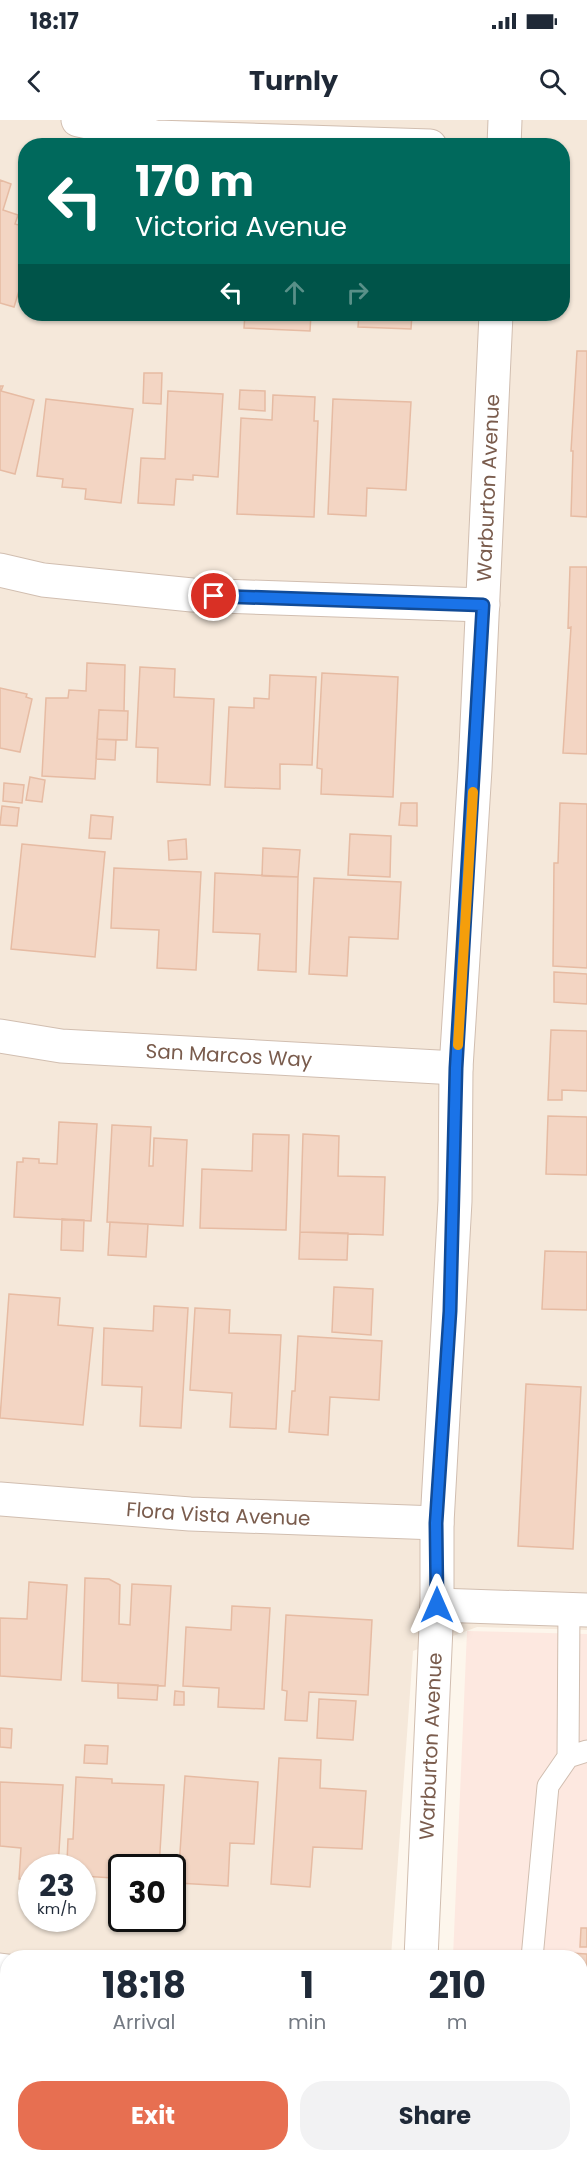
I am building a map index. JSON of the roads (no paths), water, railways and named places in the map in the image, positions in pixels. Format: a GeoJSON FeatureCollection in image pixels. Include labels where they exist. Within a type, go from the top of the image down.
{"type":"FeatureCollection","features":[{"type":"Feature","properties":{"kind":"street"},"geometry":{"type":"LineString","coordinates":[[78,120],[156,137],[186,138]]}},
{"type":"Feature","properties":{"kind":"street"},"geometry":{"type":"LineString","coordinates":[[504,138],[505,120]]}},
{"type":"Feature","properties":{"kind":"street","name":"Warburton Avenue"},"geometry":{"type":"LineString","coordinates":[[421,1950],[437,1605],[436,1523],[451,1284],[456,1068],[483,605],[496,321]]}},
{"type":"Feature","properties":{"kind":"street"},"geometry":{"type":"LineString","coordinates":[[0,570],[43,580],[192,595],[483,605]]}},
{"type":"Feature","properties":{"kind":"street","name":"San Marcos Way"},"geometry":{"type":"LineString","coordinates":[[0,1036],[61,1046],[456,1068]]}},
{"type":"Feature","properties":{"kind":"street","name":"Flora Vista Avenue"},"geometry":{"type":"LineString","coordinates":[[0,1499],[190,1514],[436,1523]]}},
{"type":"Feature","properties":{"kind":"street"},"geometry":{"type":"LineString","coordinates":[[437,1605],[578,1610]]}},
{"type":"Feature","properties":{"kind":"lane"},"geometry":{"type":"LineString","coordinates":[[533,1950],[548,1786],[578,1754],[578,1610]]}}]}
